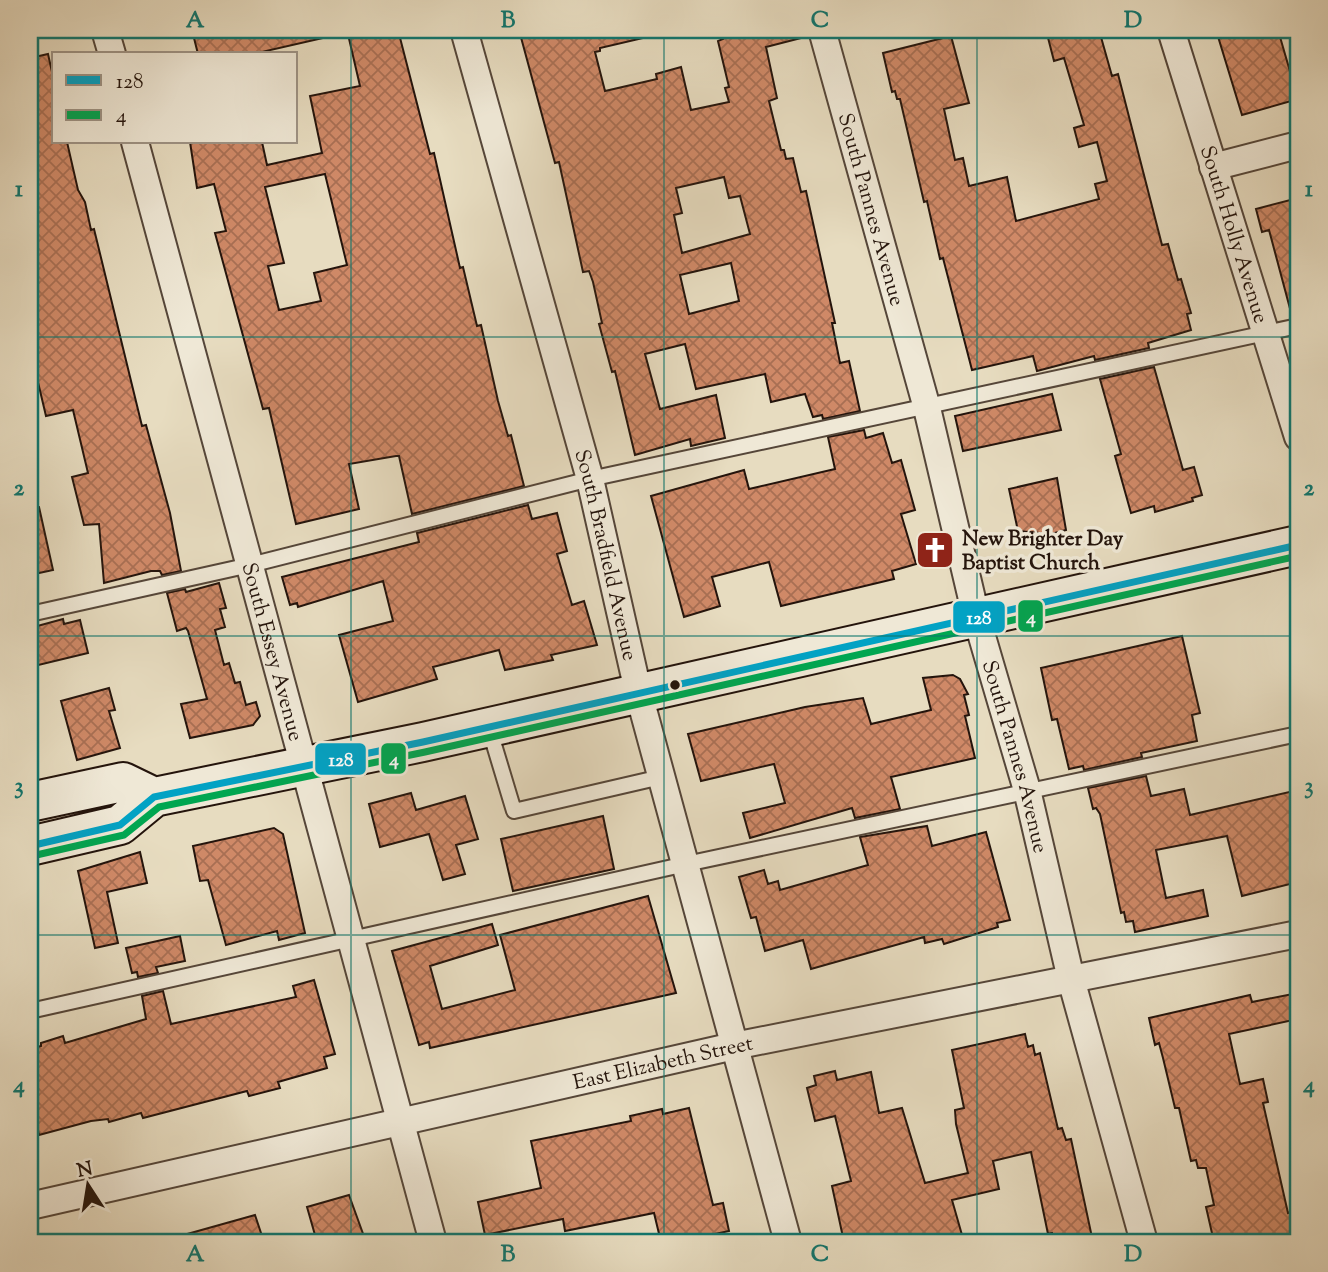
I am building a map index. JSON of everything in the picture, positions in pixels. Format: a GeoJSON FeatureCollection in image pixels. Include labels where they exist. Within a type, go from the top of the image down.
{"type":"FeatureCollection","features":[{"type":"Feature","properties":{"kind":"main road"},"geometry":{"type":"LineString","coordinates":[[30,846],[120,825],[154,797],[304,768],[1298,545]]}},
{"type":"Feature","properties":{"kind":"main road"},"geometry":{"type":"LineString","coordinates":[[30,802],[123,782],[154,797]]}},
{"type":"Feature","properties":{"kind":"street"},"geometry":{"type":"LineString","coordinates":[[105,30],[111,52]]}},
{"type":"Feature","properties":{"kind":"street","name":"South Bradfield Avenue"},"geometry":{"type":"LineString","coordinates":[[464,30],[590,479],[638,691],[788,1242]]}},
{"type":"Feature","properties":{"kind":"street","name":"South Pannes Avenue"},"geometry":{"type":"LineString","coordinates":[[822,30],[927,408],[976,616],[1027,790],[1071,979],[1144,1242]]}},
{"type":"Feature","properties":{"kind":"street","name":"South Holly Avenue"},"geometry":{"type":"LineString","coordinates":[[1171,30],[1298,437]]}},
{"type":"Feature","properties":{"kind":"street","name":"South Essey Avenue"},"geometry":{"type":"LineString","coordinates":[[136,144],[403,1123],[433,1242]]}},
{"type":"Feature","properties":{"kind":"street"},"geometry":{"type":"LineString","coordinates":[[1213,167],[1298,145]]}},
{"type":"Feature","properties":{"kind":"street","name":"East Elizabeth Street"},"geometry":{"type":"LineString","coordinates":[[30,1206],[734,1046],[1298,934]]}},
{"type":"Feature","properties":{"kind":"lane"},"geometry":{"type":"LineString","coordinates":[[30,614],[250,565],[590,479],[1298,326]]}},
{"type":"Feature","properties":{"kind":"lane"},"geometry":{"type":"LineString","coordinates":[[488,727],[514,811],[661,777]]}},
{"type":"Feature","properties":{"kind":"lane"},"geometry":{"type":"LineString","coordinates":[[30,1011],[686,864],[1298,734]]}},
{"type":"Feature","properties":{"kind":"building"},"geometry":{"type":"Polygon","coordinates":[[[212,30],[322,30],[323,38],[262,52],[198,52],[193,34],[212,30]]]}},
{"type":"Feature","properties":{"kind":"building"},"geometry":{"type":"Polygon","coordinates":[[[347,30],[398,30],[430,154],[434,153],[460,268],[463,267],[477,326],[481,325],[498,401],[508,436],[511,435],[524,486],[412,514],[399,456],[396,456],[349,464],[359,509],[296,524],[269,408],[263,409],[215,233],[226,231],[214,184],[197,188],[190,144],[262,144],[267,165],[322,153],[310,96],[360,86],[347,30]],[[325,174],[265,187],[284,263],[268,266],[279,310],[321,301],[314,273],[347,265],[325,174]]]}},
{"type":"Feature","properties":{"kind":"building"},"geometry":{"type":"Polygon","coordinates":[[[519,30],[642,30],[643,38],[600,48],[600,51],[595,52],[605,91],[657,79],[656,74],[681,67],[691,110],[729,102],[725,88],[729,87],[718,41],[723,39],[721,30],[804,30],[805,37],[766,47],[777,98],[769,101],[781,150],[784,150],[786,159],[793,158],[801,192],[806,191],[835,323],[832,323],[840,363],[849,361],[860,411],[823,419],[822,415],[813,417],[805,394],[771,402],[765,374],[696,389],[685,344],[645,354],[660,409],[716,395],[725,438],[691,446],[690,439],[635,455],[615,371],[612,372],[599,324],[602,323],[593,282],[589,271],[583,272],[559,162],[555,163],[519,30]],[[724,177],[676,188],[682,213],[674,215],[682,253],[750,234],[740,196],[729,198],[724,177]],[[731,263],[680,275],[689,314],[739,301],[731,263]]]}},
{"type":"Feature","properties":{"kind":"building"},"geometry":{"type":"Polygon","coordinates":[[[1046,30],[1099,30],[1112,76],[1118,74],[1162,245],[1168,244],[1178,280],[1181,279],[1191,313],[1187,314],[1191,330],[1148,343],[1149,348],[1095,360],[1094,356],[1037,371],[1033,356],[972,370],[943,258],[940,259],[927,201],[924,202],[900,99],[897,99],[895,91],[892,92],[883,53],[951,36],[969,103],[944,109],[955,160],[963,158],[969,186],[1007,177],[1016,221],[1099,199],[1095,184],[1107,181],[1097,142],[1079,147],[1074,128],[1084,125],[1064,58],[1054,61],[1046,30]]]}},
{"type":"Feature","properties":{"kind":"building"},"geometry":{"type":"Polygon","coordinates":[[[1216,30],[1278,30],[1298,99],[1242,115],[1216,30]]]}},
{"type":"Feature","properties":{"kind":"building"},"geometry":{"type":"Polygon","coordinates":[[[48,54],[52,72],[52,144],[67,144],[78,190],[85,202],[91,230],[94,229],[142,426],[146,425],[170,513],[181,571],[162,575],[160,571],[151,571],[104,583],[99,524],[84,525],[72,477],[88,473],[73,410],[46,416],[33,361],[30,362],[30,58],[48,54]]]}},
{"type":"Feature","properties":{"kind":"building"},"geometry":{"type":"Polygon","coordinates":[[[1298,198],[1298,315],[1292,316],[1269,230],[1262,232],[1256,209],[1298,198]]]}},
{"type":"Feature","properties":{"kind":"building"},"geometry":{"type":"Polygon","coordinates":[[[1154,367],[1183,470],[1194,467],[1202,495],[1192,498],[1193,501],[1155,512],[1154,506],[1131,513],[1115,456],[1121,454],[1100,379],[1154,367]]]}},
{"type":"Feature","properties":{"kind":"building"},"geometry":{"type":"Polygon","coordinates":[[[1052,394],[1061,430],[963,451],[955,416],[1052,394]]]}},
{"type":"Feature","properties":{"kind":"building"},"geometry":{"type":"Polygon","coordinates":[[[864,430],[866,438],[883,433],[892,463],[901,460],[915,510],[901,514],[916,564],[892,571],[894,579],[781,606],[769,562],[712,577],[720,606],[684,617],[651,496],[744,470],[749,489],[835,469],[828,437],[864,430]]]}},
{"type":"Feature","properties":{"kind":"building"},"geometry":{"type":"Polygon","coordinates":[[[1057,478],[1066,530],[1051,534],[1018,531],[1009,489],[1057,478]]]}},
{"type":"Feature","properties":{"kind":"building"},"geometry":{"type":"Polygon","coordinates":[[[528,505],[532,519],[557,513],[567,551],[557,554],[572,605],[584,601],[597,645],[551,655],[553,660],[505,670],[499,650],[433,667],[437,679],[358,702],[339,635],[393,621],[383,581],[298,607],[297,603],[290,605],[282,577],[419,542],[417,533],[528,505]]]}},
{"type":"Feature","properties":{"kind":"building"},"geometry":{"type":"Polygon","coordinates":[[[39,507],[53,570],[30,575],[30,508],[39,507]]]}},
{"type":"Feature","properties":{"kind":"building"},"geometry":{"type":"Polygon","coordinates":[[[219,583],[226,608],[220,609],[225,627],[215,630],[224,665],[229,663],[235,683],[240,682],[246,705],[256,702],[260,716],[253,725],[190,738],[181,704],[207,699],[188,631],[186,628],[177,631],[167,593],[185,589],[186,592],[219,583]]]}},
{"type":"Feature","properties":{"kind":"building"},"geometry":{"type":"Polygon","coordinates":[[[63,619],[64,624],[80,620],[88,653],[30,667],[30,628],[63,619]]]}},
{"type":"Feature","properties":{"kind":"building"},"geometry":{"type":"Polygon","coordinates":[[[1182,636],[1200,713],[1192,715],[1197,741],[1141,753],[1142,757],[1084,770],[1083,766],[1069,769],[1057,719],[1052,720],[1041,668],[1182,636]]]}},
{"type":"Feature","properties":{"kind":"building"},"geometry":{"type":"Polygon","coordinates":[[[953,675],[960,679],[968,694],[964,695],[969,715],[965,716],[975,758],[891,777],[900,809],[855,818],[852,808],[750,838],[743,813],[785,803],[774,764],[701,781],[688,734],[805,707],[863,698],[871,724],[931,710],[923,678],[953,675]]]}},
{"type":"Feature","properties":{"kind":"building"},"geometry":{"type":"Polygon","coordinates":[[[109,688],[115,710],[109,711],[120,748],[77,760],[61,701],[109,688]]]}},
{"type":"Feature","properties":{"kind":"building"},"geometry":{"type":"Polygon","coordinates":[[[1146,776],[1151,796],[1184,789],[1190,815],[1298,790],[1298,882],[1242,896],[1227,836],[1156,850],[1166,898],[1203,890],[1208,916],[1135,932],[1133,921],[1126,922],[1124,912],[1121,913],[1100,814],[1096,808],[1093,809],[1088,788],[1146,776]]]}},
{"type":"Feature","properties":{"kind":"building"},"geometry":{"type":"Polygon","coordinates":[[[411,793],[416,810],[465,796],[478,839],[456,845],[465,874],[443,880],[429,834],[380,847],[369,804],[411,793]]]}},
{"type":"Feature","properties":{"kind":"building"},"geometry":{"type":"Polygon","coordinates":[[[603,816],[614,869],[513,891],[501,839],[603,816]]]}},
{"type":"Feature","properties":{"kind":"building"},"geometry":{"type":"Polygon","coordinates":[[[927,826],[932,846],[986,832],[1010,920],[997,923],[998,927],[944,944],[942,939],[925,943],[924,937],[811,969],[803,940],[765,951],[756,917],[751,918],[739,877],[764,870],[768,884],[778,881],[780,890],[868,865],[860,837],[927,826]]]}},
{"type":"Feature","properties":{"kind":"building"},"geometry":{"type":"Polygon","coordinates":[[[274,828],[283,834],[305,933],[279,940],[277,931],[226,945],[208,880],[200,881],[193,846],[274,828]]]}},
{"type":"Feature","properties":{"kind":"building"},"geometry":{"type":"Polygon","coordinates":[[[140,852],[147,883],[107,892],[118,943],[95,948],[78,871],[140,852]]]}},
{"type":"Feature","properties":{"kind":"building"},"geometry":{"type":"Polygon","coordinates":[[[648,896],[676,993],[430,1048],[429,1042],[419,1045],[392,951],[492,924],[498,945],[430,966],[442,1009],[515,990],[500,935],[648,896]]]}},
{"type":"Feature","properties":{"kind":"building"},"geometry":{"type":"Polygon","coordinates":[[[180,936],[185,961],[156,967],[158,973],[138,977],[137,972],[132,973],[126,948],[180,936]]]}},
{"type":"Feature","properties":{"kind":"building"},"geometry":{"type":"Polygon","coordinates":[[[314,980],[335,1054],[324,1057],[327,1068],[278,1082],[280,1088],[249,1096],[247,1091],[143,1118],[141,1113],[109,1122],[108,1119],[91,1121],[39,1135],[30,1100],[30,1049],[63,1036],[65,1043],[146,1019],[142,996],[163,991],[171,1024],[296,997],[293,986],[314,980]]]}},
{"type":"Feature","properties":{"kind":"building"},"geometry":{"type":"Polygon","coordinates":[[[1298,993],[1298,1019],[1229,1034],[1240,1084],[1263,1079],[1268,1102],[1263,1103],[1288,1213],[1298,1211],[1298,1235],[1262,1242],[1214,1242],[1206,1207],[1214,1205],[1206,1168],[1198,1168],[1196,1160],[1191,1161],[1179,1108],[1175,1108],[1159,1043],[1155,1045],[1149,1018],[1250,995],[1252,1002],[1298,993]]]}},
{"type":"Feature","properties":{"kind":"building"},"geometry":{"type":"Polygon","coordinates":[[[1025,1034],[1028,1047],[1033,1045],[1035,1055],[1040,1053],[1058,1129],[1062,1128],[1066,1140],[1071,1139],[1093,1242],[1054,1242],[1052,1233],[1048,1234],[1031,1152],[993,1161],[999,1189],[952,1200],[964,1242],[844,1242],[832,1186],[851,1181],[835,1116],[815,1121],[807,1088],[816,1085],[814,1076],[835,1071],[837,1080],[871,1072],[879,1113],[902,1108],[925,1183],[968,1173],[956,1124],[955,1110],[964,1108],[952,1050],[1025,1034]]]}},
{"type":"Feature","properties":{"kind":"building"},"geometry":{"type":"Polygon","coordinates":[[[689,1108],[713,1205],[723,1203],[729,1231],[678,1242],[661,1242],[654,1213],[565,1231],[563,1219],[485,1235],[478,1202],[541,1188],[531,1141],[631,1121],[630,1116],[662,1109],[663,1114],[689,1108]]]}},
{"type":"Feature","properties":{"kind":"building"},"geometry":{"type":"Polygon","coordinates":[[[349,1195],[366,1242],[317,1242],[307,1207],[349,1195]]]}},
{"type":"Feature","properties":{"kind":"building"},"geometry":{"type":"Polygon","coordinates":[[[255,1215],[264,1242],[181,1242],[180,1236],[255,1215]]]}},
{"type":"Feature","properties":{"kind":"transit line","name":"128"},"geometry":{"type":"LineString","coordinates":[[30,846],[120,825],[154,797],[423,742],[1298,545]]}},
{"type":"Feature","properties":{"kind":"transit line","name":"4"},"geometry":{"type":"LineString","coordinates":[[32,856],[124,835],[159,807],[425,752],[1298,556]]}},
{"type":"Feature","properties":{"kind":"place","name":"New Brighter Day Baptist Church"},"geometry":{"type":"Point","coordinates":[935,550]}}]}
